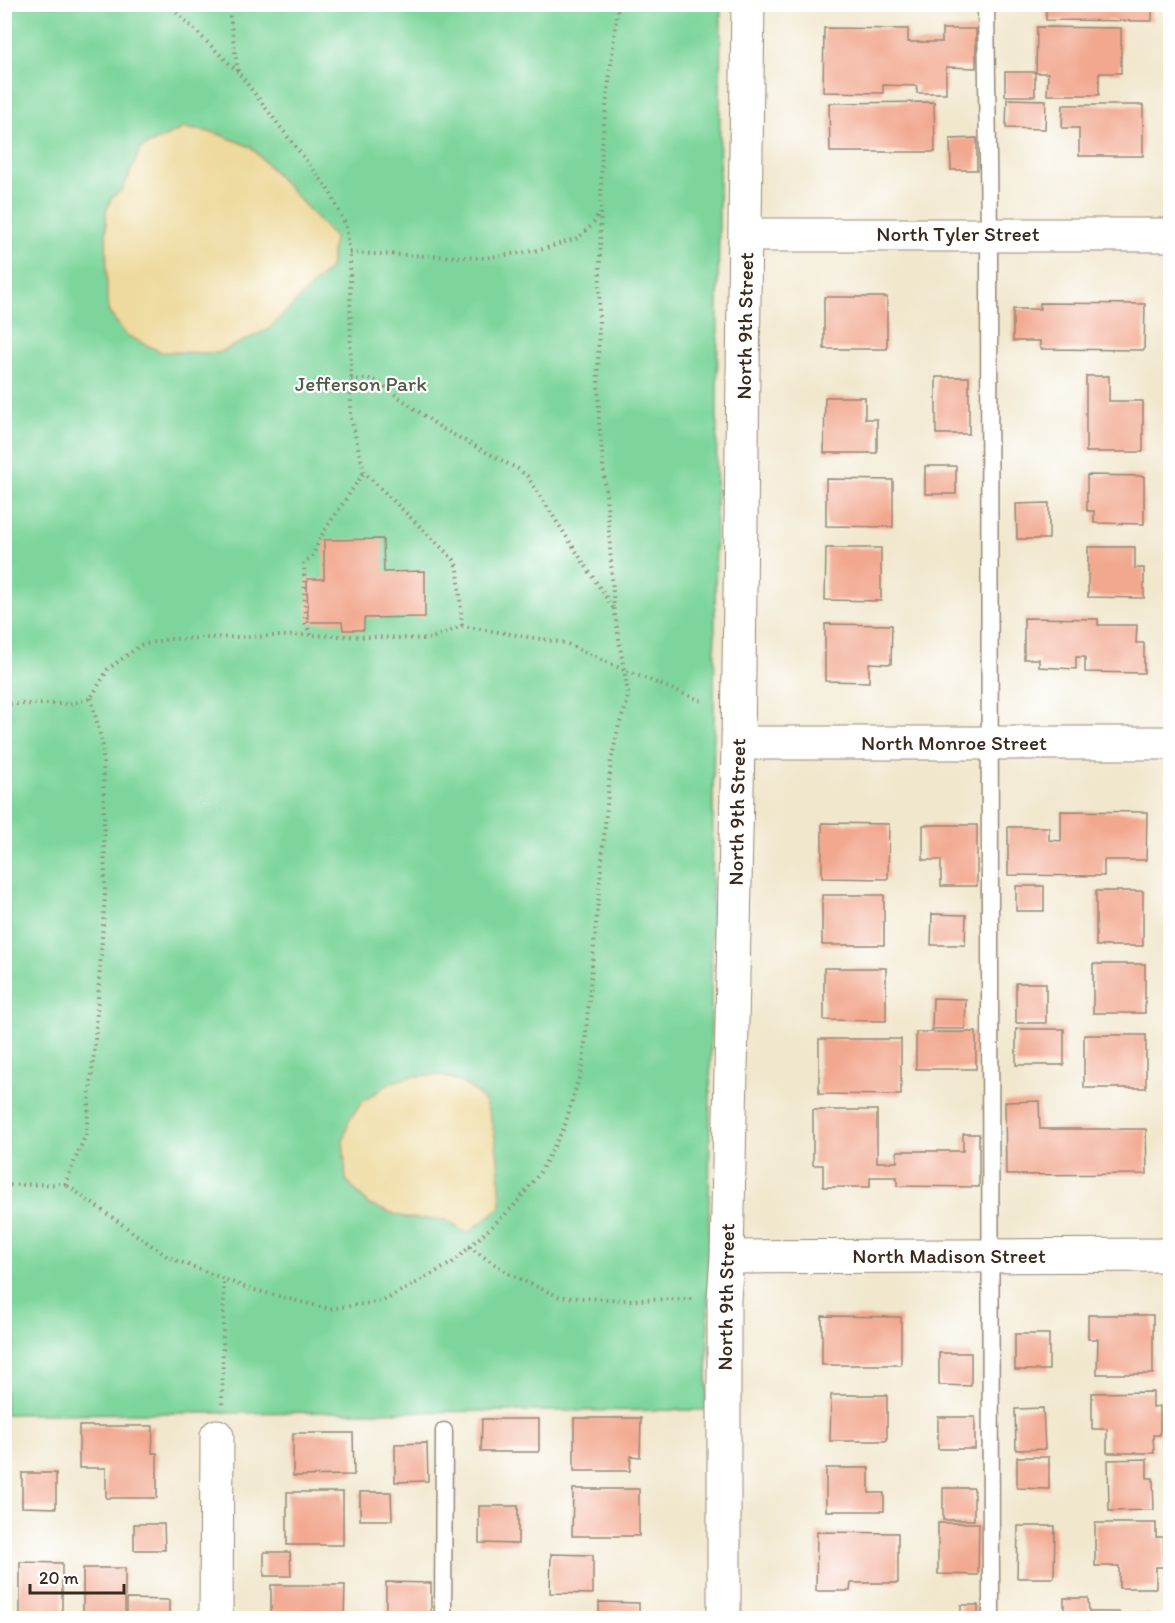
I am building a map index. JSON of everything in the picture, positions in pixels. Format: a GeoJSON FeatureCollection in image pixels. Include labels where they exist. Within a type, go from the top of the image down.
{"type":"FeatureCollection","features":[{"type":"Feature","properties":{"kind":"street","name":"North 9th Street"},"geometry":{"type":"LineString","coordinates":[[724,1618],[724,1299],[727,1257],[738,743],[748,4]]}},
{"type":"Feature","properties":{"kind":"street","name":"North Tyler Street"},"geometry":{"type":"LineString","coordinates":[[746,235],[1170,235]]}},
{"type":"Feature","properties":{"kind":"street","name":"North Monroe Street"},"geometry":{"type":"LineString","coordinates":[[738,743],[1170,743]]}},
{"type":"Feature","properties":{"kind":"street","name":"North Madison Street"},"geometry":{"type":"LineString","coordinates":[[727,1257],[1170,1255]]}},
{"type":"Feature","properties":{"kind":"street"},"geometry":{"type":"LineString","coordinates":[[216,1618],[217,1436]]}},
{"type":"Feature","properties":{"kind":"lane"},"geometry":{"type":"LineString","coordinates":[[986,4],[989,234],[991,1618]]}},
{"type":"Feature","properties":{"kind":"lane"},"geometry":{"type":"LineString","coordinates":[[443,1618],[444,1431]]}},
{"type":"Feature","properties":{"kind":"path"},"geometry":{"type":"LineString","coordinates":[[168,4],[238,72],[328,190],[346,226],[350,253],[351,418],[364,472],[454,560],[458,569],[462,626]]}},
{"type":"Feature","properties":{"kind":"path"},"geometry":{"type":"LineString","coordinates":[[228,4],[238,72]]}},
{"type":"Feature","properties":{"kind":"path"},"geometry":{"type":"LineString","coordinates":[[4,1185],[64,1184],[168,1257],[247,1288],[329,1309],[383,1301],[452,1263],[513,1207],[539,1174],[564,1128],[580,1075],[612,761],[628,693],[614,609],[599,409],[602,141],[618,4]]}},
{"type":"Feature","properties":{"kind":"path"},"geometry":{"type":"LineString","coordinates":[[350,253],[484,258],[540,250],[578,238],[592,225],[600,212]]}},
{"type":"Feature","properties":{"kind":"path"},"geometry":{"type":"LineString","coordinates":[[351,379],[371,379],[378,382],[441,428],[527,476],[614,609]]}},
{"type":"Feature","properties":{"kind":"path"},"geometry":{"type":"LineString","coordinates":[[311,635],[305,622],[304,562],[312,558],[321,536],[364,472]]}},
{"type":"Feature","properties":{"kind":"path"},"geometry":{"type":"LineString","coordinates":[[64,1184],[86,1134],[95,1041],[105,895],[103,747],[91,698],[108,669],[141,645],[169,639],[311,635],[430,639],[462,626],[565,643],[624,670],[702,701]]}},
{"type":"Feature","properties":{"kind":"path"},"geometry":{"type":"LineString","coordinates":[[4,704],[69,704],[91,698]]}},
{"type":"Feature","properties":{"kind":"path"},"geometry":{"type":"LineString","coordinates":[[469,1247],[511,1275],[560,1297],[628,1300],[693,1299]]}},
{"type":"Feature","properties":{"kind":"path"},"geometry":{"type":"LineString","coordinates":[[217,1436],[222,1415],[224,1279]]}},
{"type":"Feature","properties":{"kind":"green space","name":"Jefferson Park"},"geometry":{"type":"Polygon","coordinates":[[[4,5],[721,5],[707,1410],[5,1414],[4,5]]]}},
{"type":"Feature","properties":{"kind":"sand"},"geometry":{"type":"Polygon","coordinates":[[[184,128],[216,133],[251,147],[334,237],[330,268],[269,329],[219,353],[161,352],[126,335],[108,311],[106,211],[112,197],[123,189],[141,148],[184,128]]]}},
{"type":"Feature","properties":{"kind":"sand"},"geometry":{"type":"Polygon","coordinates":[[[442,1075],[462,1083],[479,1095],[485,1104],[494,1132],[499,1165],[501,1207],[469,1232],[462,1231],[447,1220],[406,1218],[369,1205],[346,1180],[343,1141],[349,1120],[362,1102],[392,1082],[413,1076],[442,1075]]]}},
{"type":"Feature","properties":{"kind":"building"},"geometry":{"type":"Polygon","coordinates":[[[1046,4],[1152,4],[1152,21],[1046,20],[1046,4]]]}},
{"type":"Feature","properties":{"kind":"building"},"geometry":{"type":"Polygon","coordinates":[[[1037,27],[1121,28],[1121,73],[1099,73],[1099,95],[1047,95],[1048,73],[1036,73],[1037,27]]]}},
{"type":"Feature","properties":{"kind":"building"},"geometry":{"type":"Polygon","coordinates":[[[824,28],[908,29],[908,42],[942,42],[942,29],[976,29],[976,68],[946,67],[946,93],[917,93],[917,86],[883,85],[883,93],[823,92],[824,28]]]}},
{"type":"Feature","properties":{"kind":"building"},"geometry":{"type":"Polygon","coordinates":[[[1005,72],[1035,72],[1035,96],[1005,96],[1005,72]]]}},
{"type":"Feature","properties":{"kind":"building"},"geometry":{"type":"Polygon","coordinates":[[[1007,99],[1046,100],[1045,129],[1006,128],[1007,99]]]}},
{"type":"Feature","properties":{"kind":"building"},"geometry":{"type":"Polygon","coordinates":[[[934,102],[935,152],[830,152],[829,103],[934,102]]]}},
{"type":"Feature","properties":{"kind":"building"},"geometry":{"type":"Polygon","coordinates":[[[1063,105],[1143,105],[1143,156],[1079,156],[1079,128],[1062,128],[1063,105]]]}},
{"type":"Feature","properties":{"kind":"building"},"geometry":{"type":"Polygon","coordinates":[[[977,138],[977,170],[951,170],[950,139],[977,138]]]}},
{"type":"Feature","properties":{"kind":"building"},"geometry":{"type":"Polygon","coordinates":[[[824,297],[887,297],[887,349],[824,349],[824,297]]]}},
{"type":"Feature","properties":{"kind":"building"},"geometry":{"type":"Polygon","coordinates":[[[1040,303],[1145,304],[1144,350],[1040,349],[1040,341],[1013,341],[1013,309],[1040,309],[1040,303]]]}},
{"type":"Feature","properties":{"kind":"building"},"geometry":{"type":"Polygon","coordinates":[[[1086,376],[1109,376],[1109,401],[1143,401],[1143,452],[1086,452],[1086,376]]]}},
{"type":"Feature","properties":{"kind":"building"},"geometry":{"type":"Polygon","coordinates":[[[936,377],[969,377],[969,434],[936,434],[936,377]]]}},
{"type":"Feature","properties":{"kind":"building"},"geometry":{"type":"Polygon","coordinates":[[[825,397],[865,397],[865,419],[877,419],[877,453],[824,453],[825,397]]]}},
{"type":"Feature","properties":{"kind":"building"},"geometry":{"type":"Polygon","coordinates":[[[925,466],[956,466],[956,494],[925,494],[925,466]]]}},
{"type":"Feature","properties":{"kind":"building"},"geometry":{"type":"Polygon","coordinates":[[[1087,475],[1144,476],[1144,524],[1094,523],[1094,511],[1087,511],[1087,475]]]}},
{"type":"Feature","properties":{"kind":"building"},"geometry":{"type":"Polygon","coordinates":[[[826,479],[893,480],[893,527],[826,526],[826,479]]]}},
{"type":"Feature","properties":{"kind":"building"},"geometry":{"type":"Polygon","coordinates":[[[1049,503],[1049,539],[1017,539],[1016,504],[1049,503]]]}},
{"type":"Feature","properties":{"kind":"building"},"geometry":{"type":"Polygon","coordinates":[[[383,539],[384,572],[425,571],[425,617],[364,618],[364,630],[343,630],[342,622],[308,622],[307,579],[324,579],[324,540],[383,539]]]}},
{"type":"Feature","properties":{"kind":"building"},"geometry":{"type":"Polygon","coordinates":[[[1088,547],[1135,547],[1135,568],[1144,568],[1144,598],[1088,597],[1088,547]]]}},
{"type":"Feature","properties":{"kind":"building"},"geometry":{"type":"Polygon","coordinates":[[[826,548],[881,548],[881,601],[825,600],[826,548]]]}},
{"type":"Feature","properties":{"kind":"building"},"geometry":{"type":"Polygon","coordinates":[[[1024,618],[1098,619],[1098,625],[1137,625],[1136,643],[1144,643],[1144,673],[1085,672],[1085,657],[1076,657],[1076,669],[1039,667],[1039,659],[1024,659],[1024,618]]]}},
{"type":"Feature","properties":{"kind":"building"},"geometry":{"type":"Polygon","coordinates":[[[825,624],[892,625],[891,664],[869,663],[869,682],[825,681],[825,624]]]}},
{"type":"Feature","properties":{"kind":"building"},"geometry":{"type":"Polygon","coordinates":[[[1061,811],[1147,812],[1146,860],[1104,860],[1104,876],[1008,875],[1008,827],[1049,827],[1049,840],[1061,841],[1061,811]]]}},
{"type":"Feature","properties":{"kind":"building"},"geometry":{"type":"Polygon","coordinates":[[[822,823],[889,824],[888,879],[822,878],[822,823]]]}},
{"type":"Feature","properties":{"kind":"building"},"geometry":{"type":"Polygon","coordinates":[[[923,825],[977,825],[977,886],[941,886],[941,860],[923,860],[923,825]]]}},
{"type":"Feature","properties":{"kind":"building"},"geometry":{"type":"Polygon","coordinates":[[[1016,886],[1044,886],[1044,911],[1016,911],[1016,886]]]}},
{"type":"Feature","properties":{"kind":"building"},"geometry":{"type":"Polygon","coordinates":[[[1096,891],[1143,891],[1143,946],[1096,946],[1096,891]]]}},
{"type":"Feature","properties":{"kind":"building"},"geometry":{"type":"Polygon","coordinates":[[[822,895],[884,895],[884,945],[822,945],[822,895]]]}},
{"type":"Feature","properties":{"kind":"building"},"geometry":{"type":"Polygon","coordinates":[[[932,914],[966,915],[965,945],[931,945],[932,914]]]}},
{"type":"Feature","properties":{"kind":"building"},"geometry":{"type":"Polygon","coordinates":[[[1093,964],[1145,964],[1145,1013],[1093,1013],[1093,964]]]}},
{"type":"Feature","properties":{"kind":"building"},"geometry":{"type":"Polygon","coordinates":[[[824,968],[886,968],[886,1021],[824,1020],[824,968]]]}},
{"type":"Feature","properties":{"kind":"building"},"geometry":{"type":"Polygon","coordinates":[[[1016,983],[1046,983],[1046,1023],[1016,1023],[1016,983]]]}},
{"type":"Feature","properties":{"kind":"building"},"geometry":{"type":"Polygon","coordinates":[[[933,998],[966,999],[965,1029],[932,1029],[933,998]]]}},
{"type":"Feature","properties":{"kind":"building"},"geometry":{"type":"Polygon","coordinates":[[[1016,1029],[1064,1029],[1064,1065],[1016,1065],[1016,1029]]]}},
{"type":"Feature","properties":{"kind":"building"},"geometry":{"type":"Polygon","coordinates":[[[916,1032],[976,1032],[976,1069],[916,1069],[916,1032]]]}},
{"type":"Feature","properties":{"kind":"building"},"geometry":{"type":"Polygon","coordinates":[[[1084,1035],[1146,1035],[1146,1088],[1084,1088],[1084,1035]]]}},
{"type":"Feature","properties":{"kind":"building"},"geometry":{"type":"Polygon","coordinates":[[[819,1039],[901,1039],[901,1095],[819,1094],[819,1039]]]}},
{"type":"Feature","properties":{"kind":"building"},"geometry":{"type":"Polygon","coordinates":[[[1039,1101],[1040,1129],[1146,1129],[1147,1174],[1006,1175],[1005,1102],[1039,1101]]]}},
{"type":"Feature","properties":{"kind":"building"},"geometry":{"type":"Polygon","coordinates":[[[813,1110],[877,1110],[877,1162],[897,1162],[897,1151],[963,1151],[963,1134],[979,1134],[979,1187],[897,1186],[897,1177],[870,1177],[870,1187],[823,1187],[823,1165],[813,1165],[813,1110]]]}},
{"type":"Feature","properties":{"kind":"building"},"geometry":{"type":"Polygon","coordinates":[[[1088,1315],[1153,1315],[1153,1374],[1097,1374],[1098,1339],[1088,1339],[1088,1315]]]}},
{"type":"Feature","properties":{"kind":"building"},"geometry":{"type":"Polygon","coordinates":[[[822,1316],[901,1317],[901,1365],[822,1365],[822,1316]]]}},
{"type":"Feature","properties":{"kind":"building"},"geometry":{"type":"Polygon","coordinates":[[[1015,1334],[1049,1334],[1049,1370],[1015,1370],[1015,1334]]]}},
{"type":"Feature","properties":{"kind":"building"},"geometry":{"type":"Polygon","coordinates":[[[939,1353],[971,1353],[971,1386],[939,1385],[939,1353]]]}},
{"type":"Feature","properties":{"kind":"building"},"geometry":{"type":"Polygon","coordinates":[[[1153,1392],[1153,1407],[1160,1406],[1160,1435],[1153,1435],[1154,1453],[1107,1453],[1107,1429],[1092,1429],[1092,1393],[1153,1392]]]}},
{"type":"Feature","properties":{"kind":"building"},"geometry":{"type":"Polygon","coordinates":[[[831,1395],[887,1395],[887,1441],[830,1441],[831,1395]]]}},
{"type":"Feature","properties":{"kind":"building"},"geometry":{"type":"Polygon","coordinates":[[[1043,1408],[1045,1449],[1016,1450],[1015,1409],[1043,1408]]]}},
{"type":"Feature","properties":{"kind":"building"},"geometry":{"type":"Polygon","coordinates":[[[938,1417],[975,1417],[975,1449],[938,1449],[938,1417]]]}},
{"type":"Feature","properties":{"kind":"building"},"geometry":{"type":"Polygon","coordinates":[[[574,1418],[641,1418],[640,1457],[631,1456],[630,1471],[574,1471],[574,1418]]]}},
{"type":"Feature","properties":{"kind":"building"},"geometry":{"type":"Polygon","coordinates":[[[482,1419],[539,1419],[539,1452],[481,1452],[482,1419]]]}},
{"type":"Feature","properties":{"kind":"building"},"geometry":{"type":"Polygon","coordinates":[[[79,1426],[153,1426],[152,1453],[157,1453],[157,1498],[106,1498],[106,1468],[79,1468],[79,1426]]]}},
{"type":"Feature","properties":{"kind":"building"},"geometry":{"type":"Polygon","coordinates":[[[293,1433],[353,1433],[354,1475],[293,1476],[293,1433]]]}},
{"type":"Feature","properties":{"kind":"building"},"geometry":{"type":"Polygon","coordinates":[[[427,1443],[428,1481],[395,1482],[395,1444],[427,1443]]]}},
{"type":"Feature","properties":{"kind":"building"},"geometry":{"type":"Polygon","coordinates":[[[1017,1457],[1049,1457],[1049,1489],[1017,1488],[1017,1457]]]}},
{"type":"Feature","properties":{"kind":"building"},"geometry":{"type":"Polygon","coordinates":[[[1147,1459],[1147,1478],[1153,1478],[1154,1510],[1109,1511],[1108,1460],[1147,1459]]]}},
{"type":"Feature","properties":{"kind":"building"},"geometry":{"type":"Polygon","coordinates":[[[826,1468],[869,1468],[869,1493],[884,1493],[884,1511],[826,1511],[826,1468]]]}},
{"type":"Feature","properties":{"kind":"building"},"geometry":{"type":"Polygon","coordinates":[[[22,1473],[56,1473],[56,1508],[22,1507],[22,1473]]]}},
{"type":"Feature","properties":{"kind":"building"},"geometry":{"type":"Polygon","coordinates":[[[943,1488],[974,1488],[974,1520],[943,1520],[943,1488]]]}},
{"type":"Feature","properties":{"kind":"building"},"geometry":{"type":"Polygon","coordinates":[[[573,1489],[639,1489],[639,1536],[572,1536],[573,1489]]]}},
{"type":"Feature","properties":{"kind":"building"},"geometry":{"type":"Polygon","coordinates":[[[287,1492],[343,1492],[343,1545],[287,1545],[287,1492]]]}},
{"type":"Feature","properties":{"kind":"building"},"geometry":{"type":"Polygon","coordinates":[[[360,1492],[391,1492],[392,1520],[360,1520],[360,1492]]]}},
{"type":"Feature","properties":{"kind":"building"},"geometry":{"type":"Polygon","coordinates":[[[479,1506],[518,1506],[518,1544],[479,1543],[479,1506]]]}},
{"type":"Feature","properties":{"kind":"building"},"geometry":{"type":"Polygon","coordinates":[[[938,1523],[979,1523],[978,1575],[938,1574],[938,1523]]]}},
{"type":"Feature","properties":{"kind":"building"},"geometry":{"type":"Polygon","coordinates":[[[1095,1523],[1156,1523],[1156,1537],[1164,1537],[1164,1567],[1156,1567],[1156,1588],[1119,1588],[1119,1566],[1095,1566],[1095,1523]]]}},
{"type":"Feature","properties":{"kind":"building"},"geometry":{"type":"Polygon","coordinates":[[[134,1524],[164,1524],[165,1550],[134,1550],[134,1524]]]}},
{"type":"Feature","properties":{"kind":"building"},"geometry":{"type":"Polygon","coordinates":[[[1018,1526],[1055,1526],[1054,1578],[1017,1578],[1018,1526]]]}},
{"type":"Feature","properties":{"kind":"building"},"geometry":{"type":"Polygon","coordinates":[[[817,1532],[898,1533],[898,1583],[851,1583],[850,1591],[816,1591],[817,1532]]]}},
{"type":"Feature","properties":{"kind":"building"},"geometry":{"type":"Polygon","coordinates":[[[264,1552],[290,1552],[291,1576],[264,1576],[264,1552]]]}},
{"type":"Feature","properties":{"kind":"building"},"geometry":{"type":"Polygon","coordinates":[[[551,1554],[593,1555],[593,1594],[550,1593],[551,1554]]]}},
{"type":"Feature","properties":{"kind":"building"},"geometry":{"type":"Polygon","coordinates":[[[20,1562],[62,1563],[62,1618],[20,1618],[20,1562]]]}},
{"type":"Feature","properties":{"kind":"building"},"geometry":{"type":"Polygon","coordinates":[[[83,1568],[125,1568],[125,1618],[83,1618],[83,1568]]]}},
{"type":"Feature","properties":{"kind":"building"},"geometry":{"type":"Polygon","coordinates":[[[386,1582],[431,1583],[431,1618],[386,1618],[386,1582]]]}},
{"type":"Feature","properties":{"kind":"building"},"geometry":{"type":"Polygon","coordinates":[[[271,1585],[345,1585],[344,1618],[271,1618],[271,1585]]]}},
{"type":"Feature","properties":{"kind":"building"},"geometry":{"type":"Polygon","coordinates":[[[1064,1598],[1088,1598],[1089,1612],[1119,1612],[1120,1618],[1064,1618],[1064,1598]]]}},
{"type":"Feature","properties":{"kind":"building"},"geometry":{"type":"Polygon","coordinates":[[[127,1599],[169,1600],[169,1618],[127,1618],[127,1599]]]}},
{"type":"Feature","properties":{"kind":"building"},"geometry":{"type":"Polygon","coordinates":[[[599,1602],[639,1603],[639,1618],[599,1618],[599,1602]]]}},
{"type":"Feature","properties":{"kind":"building"},"geometry":{"type":"Polygon","coordinates":[[[961,1605],[978,1605],[978,1618],[961,1618],[961,1605]]]}},
{"type":"Feature","properties":{"kind":"building"},"geometry":{"type":"Polygon","coordinates":[[[1130,1613],[1151,1614],[1151,1618],[1130,1618],[1130,1613]]]}}]}
